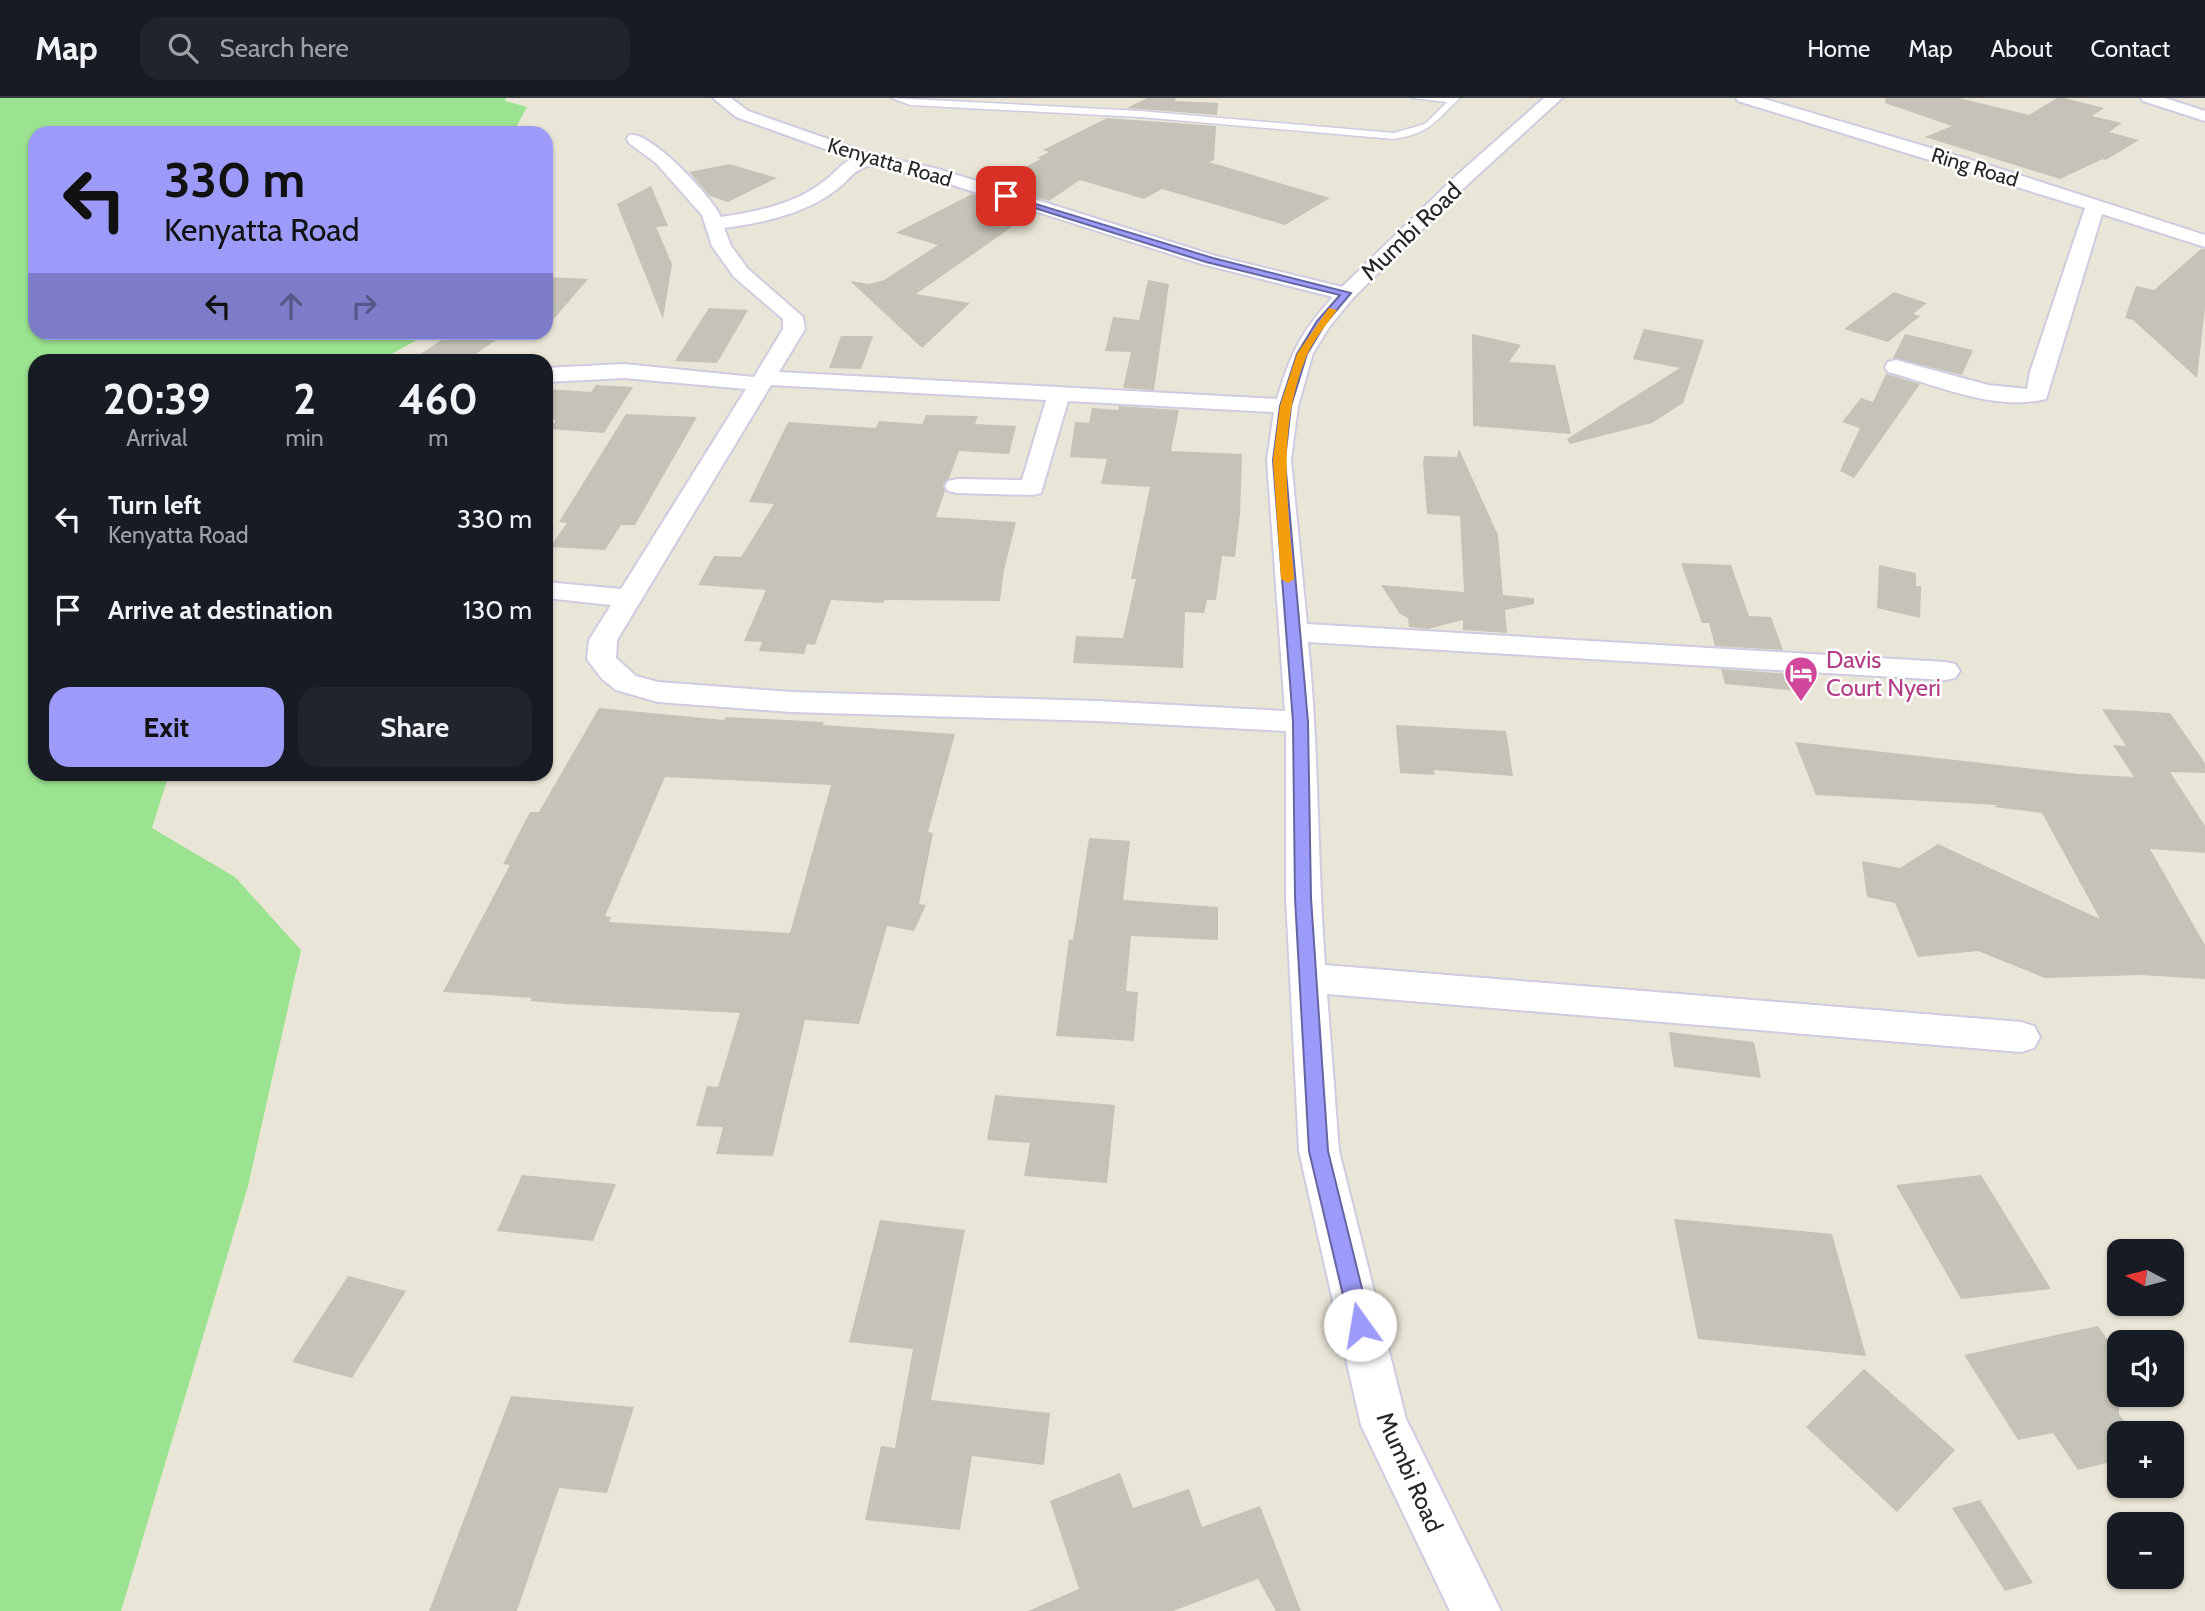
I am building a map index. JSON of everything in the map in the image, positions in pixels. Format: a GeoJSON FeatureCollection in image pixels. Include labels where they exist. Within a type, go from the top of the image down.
{"type":"FeatureCollection","features":[{"type":"Feature","properties":{"kind":"street","name":"Kenyatta Road"},"geometry":{"type":"LineString","coordinates":[[721,98],[742,114],[869,159],[932,173],[1209,260],[1346,293]]}},
{"type":"Feature","properties":{"kind":"street","name":"Mumbi Road"},"geometry":{"type":"LineString","coordinates":[[1476,1611],[1384,1425],[1319,1151],[1303,898],[1301,722],[1279,460],[1286,406],[1302,354],[1321,323],[1346,293],[1462,180],[1555,98]]}},
{"type":"Feature","properties":{"kind":"street","name":"Ring Road"},"geometry":{"type":"LineString","coordinates":[[1744,98],[2205,241]]}},
{"type":"Feature","properties":{"kind":"street"},"geometry":{"type":"LineString","coordinates":[[2149,98],[2205,116]]}},
{"type":"Feature","properties":{"kind":"street"},"geometry":{"type":"LineString","coordinates":[[635,139],[662,159],[711,214],[728,258],[755,288],[793,317],[794,329],[603,640],[601,659],[611,672],[626,683],[658,692],[791,702],[1085,711],[1301,722]]}},
{"type":"Feature","properties":{"kind":"street"},"geometry":{"type":"LineString","coordinates":[[713,225],[762,217],[805,200],[830,186],[848,167],[869,159]]}},
{"type":"Feature","properties":{"kind":"street"},"geometry":{"type":"LineString","coordinates":[[1896,367],[2006,395],[2027,397],[2038,394],[2041,372],[2095,205]]}},
{"type":"Feature","properties":{"kind":"street"},"geometry":{"type":"LineString","coordinates":[[553,374],[632,373],[1286,406]]}},
{"type":"Feature","properties":{"kind":"street"},"geometry":{"type":"LineString","coordinates":[[957,486],[1032,488],[1059,393]]}},
{"type":"Feature","properties":{"kind":"street"},"geometry":{"type":"LineString","coordinates":[[553,591],[629,598]]}},
{"type":"Feature","properties":{"kind":"street"},"geometry":{"type":"LineString","coordinates":[[1292,632],[1945,671]]}},
{"type":"Feature","properties":{"kind":"street"},"geometry":{"type":"LineString","coordinates":[[1308,978],[2021,1037]]}},
{"type":"Feature","properties":{"kind":"lane"},"geometry":{"type":"LineString","coordinates":[[896,98],[910,102],[1127,113],[1394,136],[1416,134],[1433,125],[1454,99]]}},
{"type":"Feature","properties":{"kind":"lane"},"geometry":{"type":"LineString","coordinates":[[1416,98],[1454,99]]}},
{"type":"Feature","properties":{"kind":"green space"},"geometry":{"type":"Polygon","coordinates":[[[0,98],[506,98],[505,101],[527,107],[517,126],[28,126],[28,340],[417,340],[392,354],[28,354],[28,781],[167,781],[152,828],[235,877],[301,950],[248,1186],[121,1611],[0,1611],[0,98]]]}},
{"type":"Feature","properties":{"kind":"building"},"geometry":{"type":"Polygon","coordinates":[[[1147,98],[1218,103],[1217,115],[1127,108],[1147,98]]]}},
{"type":"Feature","properties":{"kind":"building"},"geometry":{"type":"Polygon","coordinates":[[[1886,98],[1959,98],[2029,115],[2057,98],[2064,98],[2104,108],[2092,116],[2122,123],[2109,132],[2139,140],[2106,160],[2060,179],[1925,137],[1952,126],[1885,103],[1886,98]]]}},
{"type":"Feature","properties":{"kind":"building"},"geometry":{"type":"Polygon","coordinates":[[[1107,118],[1216,126],[1214,160],[1209,162],[1330,198],[1285,225],[1162,189],[1144,199],[1080,180],[1049,201],[993,183],[1041,159],[1037,158],[1049,152],[1043,150],[1107,118]]]}},
{"type":"Feature","properties":{"kind":"building"},"geometry":{"type":"Polygon","coordinates":[[[730,164],[777,178],[728,202],[710,196],[689,172],[730,164]]]}},
{"type":"Feature","properties":{"kind":"building"},"geometry":{"type":"Polygon","coordinates":[[[651,186],[668,226],[656,227],[672,264],[663,319],[617,204],[651,186]]]}},
{"type":"Feature","properties":{"kind":"building"},"geometry":{"type":"Polygon","coordinates":[[[972,194],[1032,213],[916,294],[970,303],[922,348],[850,281],[869,284],[884,280],[938,245],[896,233],[972,194]]]}},
{"type":"Feature","properties":{"kind":"building"},"geometry":{"type":"Polygon","coordinates":[[[2201,249],[2205,249],[2205,308],[2197,378],[2133,320],[2125,318],[2136,286],[2154,290],[2201,249]]]}},
{"type":"Feature","properties":{"kind":"building"},"geometry":{"type":"Polygon","coordinates":[[[553,277],[588,279],[553,320],[553,277]]]}},
{"type":"Feature","properties":{"kind":"building"},"geometry":{"type":"Polygon","coordinates":[[[1148,280],[1169,284],[1154,390],[1123,388],[1131,352],[1105,351],[1113,317],[1139,320],[1148,280]]]}},
{"type":"Feature","properties":{"kind":"building"},"geometry":{"type":"Polygon","coordinates":[[[1894,292],[1927,303],[1913,314],[1920,316],[1888,342],[1844,329],[1894,292]]]}},
{"type":"Feature","properties":{"kind":"building"},"geometry":{"type":"Polygon","coordinates":[[[709,308],[748,310],[717,363],[675,361],[709,308]]]}},
{"type":"Feature","properties":{"kind":"building"},"geometry":{"type":"Polygon","coordinates":[[[1644,329],[1704,340],[1683,403],[1652,423],[1570,444],[1567,439],[1680,368],[1633,359],[1644,329]]]}},
{"type":"Feature","properties":{"kind":"building"},"geometry":{"type":"Polygon","coordinates":[[[1472,334],[1521,345],[1509,362],[1555,365],[1571,434],[1473,426],[1472,334]]]}},
{"type":"Feature","properties":{"kind":"building"},"geometry":{"type":"Polygon","coordinates":[[[1905,334],[1973,350],[1962,375],[1893,358],[1905,334]]]}},
{"type":"Feature","properties":{"kind":"building"},"geometry":{"type":"Polygon","coordinates":[[[841,336],[873,336],[861,369],[829,368],[841,336]]]}},
{"type":"Feature","properties":{"kind":"building"},"geometry":{"type":"Polygon","coordinates":[[[441,340],[496,340],[476,354],[421,354],[441,340]]]}},
{"type":"Feature","properties":{"kind":"building"},"geometry":{"type":"Polygon","coordinates":[[[1886,374],[1920,384],[1854,478],[1840,471],[1860,428],[1842,422],[1861,398],[1873,402],[1886,374]]]}},
{"type":"Feature","properties":{"kind":"building"},"geometry":{"type":"Polygon","coordinates":[[[596,385],[633,387],[604,433],[553,429],[556,420],[553,420],[553,389],[591,392],[596,385]]]}},
{"type":"Feature","properties":{"kind":"building"},"geometry":{"type":"Polygon","coordinates":[[[1119,406],[1179,410],[1171,451],[1242,454],[1235,557],[1222,556],[1216,600],[1207,600],[1204,613],[1185,612],[1183,668],[1073,663],[1076,636],[1123,638],[1136,579],[1131,579],[1150,487],[1101,484],[1107,459],[1070,457],[1075,422],[1089,423],[1092,408],[1118,410],[1119,406]]]}},
{"type":"Feature","properties":{"kind":"building"},"geometry":{"type":"Polygon","coordinates":[[[626,414],[697,417],[635,525],[621,525],[605,550],[553,547],[553,543],[567,523],[559,522],[626,414]]]}},
{"type":"Feature","properties":{"kind":"building"},"geometry":{"type":"Polygon","coordinates":[[[926,415],[978,416],[975,424],[1016,426],[1009,454],[959,451],[949,478],[943,485],[945,491],[936,517],[1016,522],[1004,570],[1000,601],[885,600],[883,603],[831,600],[815,645],[807,644],[804,654],[759,651],[762,642],[744,641],[766,590],[698,585],[714,556],[741,557],[774,504],[749,502],[788,422],[876,428],[879,421],[922,424],[926,415]]]}},
{"type":"Feature","properties":{"kind":"building"},"geometry":{"type":"Polygon","coordinates":[[[1459,449],[1498,535],[1503,595],[1534,598],[1534,604],[1505,610],[1507,633],[1463,630],[1463,620],[1428,629],[1409,627],[1408,618],[1400,614],[1381,585],[1464,592],[1460,516],[1427,514],[1423,463],[1424,456],[1457,457],[1459,449]]]}},
{"type":"Feature","properties":{"kind":"building"},"geometry":{"type":"Polygon","coordinates":[[[1681,563],[1731,565],[1749,616],[1771,617],[1783,650],[1715,646],[1709,623],[1702,623],[1681,563]]]}},
{"type":"Feature","properties":{"kind":"building"},"geometry":{"type":"Polygon","coordinates":[[[1879,565],[1916,573],[1916,586],[1921,586],[1920,618],[1877,608],[1879,565]]]}},
{"type":"Feature","properties":{"kind":"building"},"geometry":{"type":"Polygon","coordinates":[[[1721,669],[1792,674],[1799,691],[1725,684],[1721,669]]]}},
{"type":"Feature","properties":{"kind":"building"},"geometry":{"type":"Polygon","coordinates":[[[599,708],[724,720],[726,717],[824,722],[823,725],[955,734],[928,832],[933,833],[919,904],[926,905],[914,931],[887,926],[859,1024],[805,1020],[773,1156],[716,1154],[723,1127],[696,1126],[707,1086],[718,1087],[740,1013],[566,1004],[530,1001],[532,998],[443,992],[510,865],[503,864],[530,812],[539,812],[599,708]],[[665,777],[605,916],[611,917],[609,922],[790,933],[831,785],[665,777]]]}},
{"type":"Feature","properties":{"kind":"building"},"geometry":{"type":"Polygon","coordinates":[[[2102,709],[2170,713],[2205,763],[2205,773],[2170,772],[2205,826],[2205,853],[2150,849],[2205,945],[2205,979],[2141,975],[2045,978],[1978,951],[1918,957],[1895,903],[1867,897],[1862,861],[1900,868],[1938,844],[2100,919],[2042,813],[1994,807],[1998,805],[1816,795],[1795,742],[2079,774],[2134,777],[2113,745],[2126,746],[2102,709]]]}},
{"type":"Feature","properties":{"kind":"building"},"geometry":{"type":"Polygon","coordinates":[[[1396,725],[1506,731],[1513,776],[1434,770],[1435,775],[1400,773],[1396,725]]]}},
{"type":"Feature","properties":{"kind":"building"},"geometry":{"type":"Polygon","coordinates":[[[1089,838],[1130,841],[1123,900],[1218,907],[1218,940],[1131,936],[1126,991],[1138,992],[1134,1041],[1056,1036],[1069,939],[1073,940],[1089,838]]]}},
{"type":"Feature","properties":{"kind":"building"},"geometry":{"type":"Polygon","coordinates":[[[1669,1032],[1754,1042],[1761,1078],[1674,1067],[1669,1032]]]}},
{"type":"Feature","properties":{"kind":"building"},"geometry":{"type":"Polygon","coordinates":[[[995,1095],[1115,1105],[1107,1183],[1024,1176],[1030,1143],[987,1140],[995,1095]]]}},
{"type":"Feature","properties":{"kind":"building"},"geometry":{"type":"Polygon","coordinates":[[[522,1175],[616,1184],[593,1241],[497,1231],[522,1175]]]}},
{"type":"Feature","properties":{"kind":"building"},"geometry":{"type":"Polygon","coordinates":[[[1981,1175],[2051,1289],[1961,1299],[1896,1185],[1981,1175]]]}},
{"type":"Feature","properties":{"kind":"building"},"geometry":{"type":"Polygon","coordinates":[[[1674,1219],[1832,1234],[1866,1356],[1698,1339],[1674,1219]]]}},
{"type":"Feature","properties":{"kind":"building"},"geometry":{"type":"Polygon","coordinates":[[[880,1220],[965,1230],[931,1400],[1050,1413],[1044,1465],[972,1456],[960,1530],[865,1520],[881,1446],[895,1448],[913,1349],[849,1342],[880,1220]]]}},
{"type":"Feature","properties":{"kind":"building"},"geometry":{"type":"Polygon","coordinates":[[[348,1276],[406,1291],[352,1378],[292,1362],[348,1276]]]}},
{"type":"Feature","properties":{"kind":"building"},"geometry":{"type":"Polygon","coordinates":[[[2098,1326],[2107,1339],[2107,1407],[2119,1407],[2119,1414],[2124,1421],[2107,1421],[2107,1463],[2078,1470],[2053,1433],[2018,1440],[1964,1355],[2098,1326]]]}},
{"type":"Feature","properties":{"kind":"building"},"geometry":{"type":"Polygon","coordinates":[[[1864,1369],[1955,1450],[1897,1512],[1806,1427],[1864,1369]]]}},
{"type":"Feature","properties":{"kind":"building"},"geometry":{"type":"Polygon","coordinates":[[[511,1396],[634,1407],[607,1493],[559,1488],[517,1611],[429,1611],[511,1396]]]}},
{"type":"Feature","properties":{"kind":"building"},"geometry":{"type":"Polygon","coordinates":[[[1120,1473],[1133,1508],[1189,1489],[1202,1527],[1260,1506],[1301,1611],[1276,1611],[1258,1579],[1173,1611],[1028,1611],[1079,1589],[1050,1501],[1120,1473]]]}},
{"type":"Feature","properties":{"kind":"building"},"geometry":{"type":"Polygon","coordinates":[[[1980,1500],[2033,1583],[2005,1591],[1952,1508],[1980,1500]]]}},
{"type":"Feature","properties":{"kind":"slow traffic"},"geometry":{"type":"LineString","coordinates":[[1288,579],[1279,460],[1286,406],[1302,354],[1332,310]]}},
{"type":"Feature","properties":{"kind":"place","name":"Davis Court Nyeri"},"geometry":{"type":"Point","coordinates":[1801,703]}},
{"type":"Feature","properties":{"kind":"route"},"geometry":{"type":"LineString","coordinates":[[1006,196],[1209,260],[1346,293],[1321,323],[1302,354],[1286,406],[1279,460],[1301,722],[1303,898],[1319,1151],[1360,1325]]}}]}
